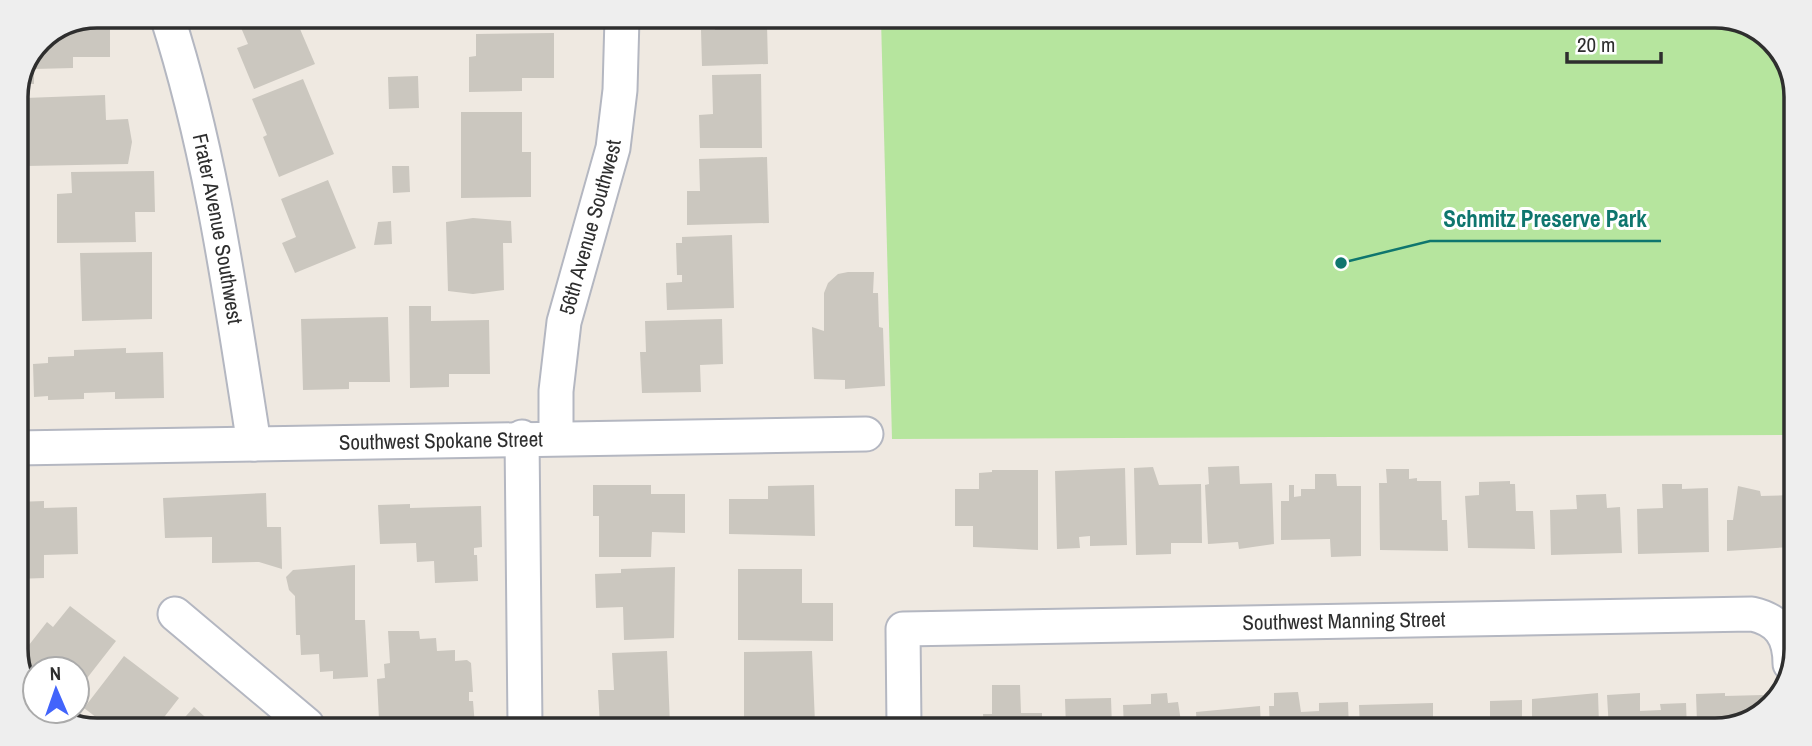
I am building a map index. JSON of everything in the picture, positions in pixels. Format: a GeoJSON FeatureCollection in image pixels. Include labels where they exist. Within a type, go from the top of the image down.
{"type":"FeatureCollection","features":[{"type":"Feature","properties":{"kind":"street","name":"Frater Avenue Southwest"},"geometry":{"type":"LineString","coordinates":[[171,28],[191,90],[215,197],[254,444]]}},
{"type":"Feature","properties":{"kind":"street","name":"56th Avenue Southwest"},"geometry":{"type":"LineString","coordinates":[[556,437],[556,391],[564,322],[613,148],[622,28]]}},
{"type":"Feature","properties":{"kind":"street","name":"Southwest Spokane Street"},"geometry":{"type":"LineString","coordinates":[[28,448],[556,437],[866,434]]}},
{"type":"Feature","properties":{"kind":"street"},"geometry":{"type":"LineString","coordinates":[[522,438],[525,718]]}},
{"type":"Feature","properties":{"kind":"street"},"geometry":{"type":"LineString","coordinates":[[175,614],[299,718]]}},
{"type":"Feature","properties":{"kind":"street","name":"Southwest Manning Street"},"geometry":{"type":"LineString","coordinates":[[904,718],[903,629],[1752,614],[1769,617],[1781,627],[1784,639]]}},
{"type":"Feature","properties":{"kind":"green space"},"geometry":{"type":"Polygon","coordinates":[[[881,28],[1715,28],[1741,33],[1757,42],[1770,55],[1779,71],[1784,92],[1784,435],[892,439],[881,28]]]}},
{"type":"Feature","properties":{"kind":"building"},"geometry":{"type":"Polygon","coordinates":[[[110,28],[110,57],[73,57],[73,68],[34,69],[48,48],[71,33],[84,29],[110,28]]]}},
{"type":"Feature","properties":{"kind":"building"},"geometry":{"type":"Polygon","coordinates":[[[241,28],[303,28],[300,29],[315,64],[254,89],[237,48],[248,44],[241,28]]]}},
{"type":"Feature","properties":{"kind":"building"},"geometry":{"type":"Polygon","coordinates":[[[767,28],[768,64],[702,66],[701,30],[767,28]]]}},
{"type":"Feature","properties":{"kind":"building"},"geometry":{"type":"Polygon","coordinates":[[[554,33],[554,78],[522,78],[522,91],[469,92],[469,57],[476,56],[476,34],[554,33]]]}},
{"type":"Feature","properties":{"kind":"building"},"geometry":{"type":"Polygon","coordinates":[[[34,69],[34,84],[29,84],[34,69]]]}},
{"type":"Feature","properties":{"kind":"building"},"geometry":{"type":"Polygon","coordinates":[[[761,74],[762,148],[700,148],[699,115],[713,114],[712,75],[761,74]]]}},
{"type":"Feature","properties":{"kind":"building"},"geometry":{"type":"Polygon","coordinates":[[[418,76],[419,108],[389,109],[388,77],[418,76]]]}},
{"type":"Feature","properties":{"kind":"building"},"geometry":{"type":"Polygon","coordinates":[[[303,79],[334,154],[279,177],[263,137],[267,135],[252,99],[303,79]]]}},
{"type":"Feature","properties":{"kind":"building"},"geometry":{"type":"Polygon","coordinates":[[[105,95],[106,120],[128,119],[132,142],[128,164],[28,166],[28,98],[105,95]]]}},
{"type":"Feature","properties":{"kind":"building"},"geometry":{"type":"Polygon","coordinates":[[[461,112],[522,112],[522,152],[531,152],[531,197],[461,198],[461,112]]]}},
{"type":"Feature","properties":{"kind":"building"},"geometry":{"type":"Polygon","coordinates":[[[767,157],[769,223],[687,225],[687,191],[700,191],[699,159],[767,157]]]}},
{"type":"Feature","properties":{"kind":"building"},"geometry":{"type":"Polygon","coordinates":[[[392,166],[409,166],[410,192],[393,193],[392,166]]]}},
{"type":"Feature","properties":{"kind":"building"},"geometry":{"type":"Polygon","coordinates":[[[154,171],[155,212],[135,212],[136,242],[57,243],[57,194],[72,193],[71,172],[154,171]]]}},
{"type":"Feature","properties":{"kind":"building"},"geometry":{"type":"Polygon","coordinates":[[[328,180],[356,248],[295,273],[282,243],[296,237],[281,199],[328,180]]]}},
{"type":"Feature","properties":{"kind":"building"},"geometry":{"type":"Polygon","coordinates":[[[473,218],[511,221],[512,243],[503,243],[504,290],[473,294],[448,291],[446,222],[473,218]]]}},
{"type":"Feature","properties":{"kind":"building"},"geometry":{"type":"Polygon","coordinates":[[[391,221],[392,244],[374,245],[378,222],[391,221]]]}},
{"type":"Feature","properties":{"kind":"building"},"geometry":{"type":"Polygon","coordinates":[[[732,235],[734,308],[667,310],[666,283],[682,282],[682,275],[677,275],[676,243],[682,243],[682,237],[732,235]]]}},
{"type":"Feature","properties":{"kind":"building"},"geometry":{"type":"Polygon","coordinates":[[[152,252],[152,319],[82,321],[80,253],[152,252]]]}},
{"type":"Feature","properties":{"kind":"building"},"geometry":{"type":"Polygon","coordinates":[[[874,272],[873,293],[878,293],[879,327],[883,328],[885,386],[845,389],[845,380],[814,379],[812,327],[824,331],[824,293],[828,283],[838,274],[874,272]]]}},
{"type":"Feature","properties":{"kind":"building"},"geometry":{"type":"Polygon","coordinates":[[[409,306],[431,306],[431,321],[489,320],[490,374],[449,374],[449,387],[410,388],[409,306]]]}},
{"type":"Feature","properties":{"kind":"building"},"geometry":{"type":"Polygon","coordinates":[[[388,317],[390,382],[349,382],[349,389],[303,390],[301,319],[388,317]]]}},
{"type":"Feature","properties":{"kind":"building"},"geometry":{"type":"Polygon","coordinates":[[[722,319],[723,364],[700,365],[701,392],[642,393],[640,352],[646,352],[645,321],[722,319]]]}},
{"type":"Feature","properties":{"kind":"building"},"geometry":{"type":"Polygon","coordinates":[[[126,348],[126,353],[163,352],[164,398],[115,399],[115,392],[84,393],[84,399],[48,400],[48,396],[34,397],[33,364],[48,363],[48,357],[74,356],[74,350],[126,348]]]}},
{"type":"Feature","properties":{"kind":"building"},"geometry":{"type":"Polygon","coordinates":[[[1239,466],[1240,484],[1272,483],[1274,544],[1239,549],[1238,542],[1208,544],[1205,485],[1209,484],[1208,467],[1239,466]]]}},
{"type":"Feature","properties":{"kind":"building"},"geometry":{"type":"Polygon","coordinates":[[[1153,467],[1159,485],[1201,484],[1202,543],[1171,543],[1171,554],[1136,555],[1134,468],[1153,467]]]}},
{"type":"Feature","properties":{"kind":"building"},"geometry":{"type":"Polygon","coordinates":[[[1125,468],[1127,545],[1090,546],[1090,536],[1079,537],[1080,548],[1057,549],[1055,471],[1125,468]]]}},
{"type":"Feature","properties":{"kind":"building"},"geometry":{"type":"Polygon","coordinates":[[[1386,469],[1409,469],[1409,479],[1417,478],[1417,481],[1441,481],[1442,520],[1447,520],[1448,551],[1380,550],[1379,483],[1387,483],[1386,469]]]}},
{"type":"Feature","properties":{"kind":"building"},"geometry":{"type":"Polygon","coordinates":[[[992,470],[1038,470],[1038,550],[973,547],[973,526],[955,526],[955,489],[979,489],[979,473],[992,470]]]}},
{"type":"Feature","properties":{"kind":"building"},"geometry":{"type":"Polygon","coordinates":[[[1315,474],[1336,474],[1337,486],[1361,486],[1361,556],[1331,557],[1330,539],[1281,540],[1281,501],[1289,501],[1289,485],[1294,485],[1294,497],[1301,496],[1301,489],[1315,489],[1315,474]]]}},
{"type":"Feature","properties":{"kind":"building"},"geometry":{"type":"Polygon","coordinates":[[[1510,481],[1510,484],[1515,484],[1516,511],[1533,511],[1535,549],[1468,548],[1465,496],[1479,495],[1479,482],[1510,481]]]}},
{"type":"Feature","properties":{"kind":"building"},"geometry":{"type":"Polygon","coordinates":[[[1662,484],[1682,484],[1682,489],[1708,488],[1709,552],[1638,554],[1637,509],[1663,508],[1662,484]]]}},
{"type":"Feature","properties":{"kind":"building"},"geometry":{"type":"Polygon","coordinates":[[[593,485],[651,485],[651,494],[685,494],[685,533],[652,532],[651,557],[599,557],[599,516],[593,516],[593,485]]]}},
{"type":"Feature","properties":{"kind":"building"},"geometry":{"type":"Polygon","coordinates":[[[814,485],[815,536],[729,534],[729,499],[768,499],[768,486],[814,485]]]}},
{"type":"Feature","properties":{"kind":"building"},"geometry":{"type":"Polygon","coordinates":[[[1738,486],[1760,491],[1761,496],[1784,495],[1784,547],[1727,551],[1727,520],[1733,520],[1738,486]]]}},
{"type":"Feature","properties":{"kind":"building"},"geometry":{"type":"Polygon","coordinates":[[[266,493],[267,527],[281,527],[282,569],[259,562],[212,563],[212,537],[165,538],[163,498],[266,493]]]}},
{"type":"Feature","properties":{"kind":"building"},"geometry":{"type":"Polygon","coordinates":[[[1606,494],[1607,508],[1620,507],[1622,553],[1551,555],[1550,510],[1577,509],[1576,495],[1606,494]]]}},
{"type":"Feature","properties":{"kind":"building"},"geometry":{"type":"Polygon","coordinates":[[[44,501],[44,508],[77,507],[78,554],[44,555],[44,578],[28,579],[28,502],[44,501]]]}},
{"type":"Feature","properties":{"kind":"building"},"geometry":{"type":"Polygon","coordinates":[[[410,504],[410,508],[481,506],[482,547],[474,548],[474,555],[477,555],[478,581],[435,583],[434,561],[417,562],[416,543],[380,544],[378,505],[410,504]]]}},
{"type":"Feature","properties":{"kind":"building"},"geometry":{"type":"Polygon","coordinates":[[[355,565],[355,620],[365,620],[368,677],[333,679],[333,671],[320,672],[319,654],[301,655],[300,635],[296,635],[295,596],[289,590],[286,577],[293,570],[355,565]]]}},
{"type":"Feature","properties":{"kind":"building"},"geometry":{"type":"Polygon","coordinates":[[[675,567],[674,638],[624,640],[623,607],[596,608],[595,574],[621,573],[621,569],[675,567]]]}},
{"type":"Feature","properties":{"kind":"building"},"geometry":{"type":"Polygon","coordinates":[[[738,569],[802,569],[802,603],[833,603],[833,641],[738,640],[738,569]]]}},
{"type":"Feature","properties":{"kind":"building"},"geometry":{"type":"Polygon","coordinates":[[[70,606],[116,641],[91,673],[91,655],[28,655],[28,646],[47,622],[53,627],[70,606]]]}},
{"type":"Feature","properties":{"kind":"building"},"geometry":{"type":"Polygon","coordinates":[[[388,631],[419,631],[420,639],[436,638],[437,651],[455,650],[455,661],[467,660],[471,663],[473,692],[469,692],[469,701],[473,701],[474,718],[379,718],[377,679],[385,678],[384,664],[390,663],[388,631]]]}},
{"type":"Feature","properties":{"kind":"building"},"geometry":{"type":"Polygon","coordinates":[[[667,651],[670,718],[600,718],[598,690],[614,690],[612,653],[667,651]]]}},
{"type":"Feature","properties":{"kind":"building"},"geometry":{"type":"Polygon","coordinates":[[[812,651],[815,718],[744,718],[744,652],[812,651]]]}},
{"type":"Feature","properties":{"kind":"building"},"geometry":{"type":"Polygon","coordinates":[[[124,656],[179,698],[163,718],[97,718],[91,713],[91,699],[124,656]]]}},
{"type":"Feature","properties":{"kind":"building"},"geometry":{"type":"Polygon","coordinates":[[[992,685],[1020,685],[1021,713],[1042,713],[1042,718],[983,718],[983,714],[992,714],[992,685]]]}},
{"type":"Feature","properties":{"kind":"building"},"geometry":{"type":"Polygon","coordinates":[[[1298,692],[1301,712],[1319,711],[1319,703],[1348,702],[1349,718],[1270,718],[1269,706],[1274,706],[1274,693],[1298,692]]]}},
{"type":"Feature","properties":{"kind":"building"},"geometry":{"type":"Polygon","coordinates":[[[1167,693],[1168,703],[1178,702],[1180,718],[1124,718],[1123,705],[1151,704],[1151,694],[1167,693]]]}},
{"type":"Feature","properties":{"kind":"building"},"geometry":{"type":"Polygon","coordinates":[[[1598,693],[1599,718],[1532,718],[1532,699],[1598,693]]]}},
{"type":"Feature","properties":{"kind":"building"},"geometry":{"type":"Polygon","coordinates":[[[1640,693],[1640,711],[1661,710],[1660,704],[1686,703],[1687,718],[1608,718],[1607,695],[1640,693]]]}},
{"type":"Feature","properties":{"kind":"building"},"geometry":{"type":"Polygon","coordinates":[[[1696,694],[1763,695],[1763,698],[1746,711],[1728,717],[1697,718],[1696,694]]]}},
{"type":"Feature","properties":{"kind":"building"},"geometry":{"type":"Polygon","coordinates":[[[1111,698],[1112,718],[1066,718],[1065,699],[1111,698]]]}},
{"type":"Feature","properties":{"kind":"building"},"geometry":{"type":"Polygon","coordinates":[[[1522,700],[1522,718],[1490,718],[1490,701],[1522,700]]]}},
{"type":"Feature","properties":{"kind":"building"},"geometry":{"type":"Polygon","coordinates":[[[1433,703],[1433,718],[1360,718],[1359,705],[1433,703]]]}},
{"type":"Feature","properties":{"kind":"building"},"geometry":{"type":"Polygon","coordinates":[[[1260,706],[1261,718],[1196,718],[1196,712],[1260,706]]]}},
{"type":"Feature","properties":{"kind":"building"},"geometry":{"type":"Polygon","coordinates":[[[194,707],[206,718],[184,718],[194,707]]]}},
{"type":"Feature","properties":{"kind":"place","name":"Schmitz Preserve Park"},"geometry":{"type":"Point","coordinates":[1341,263]}}]}
